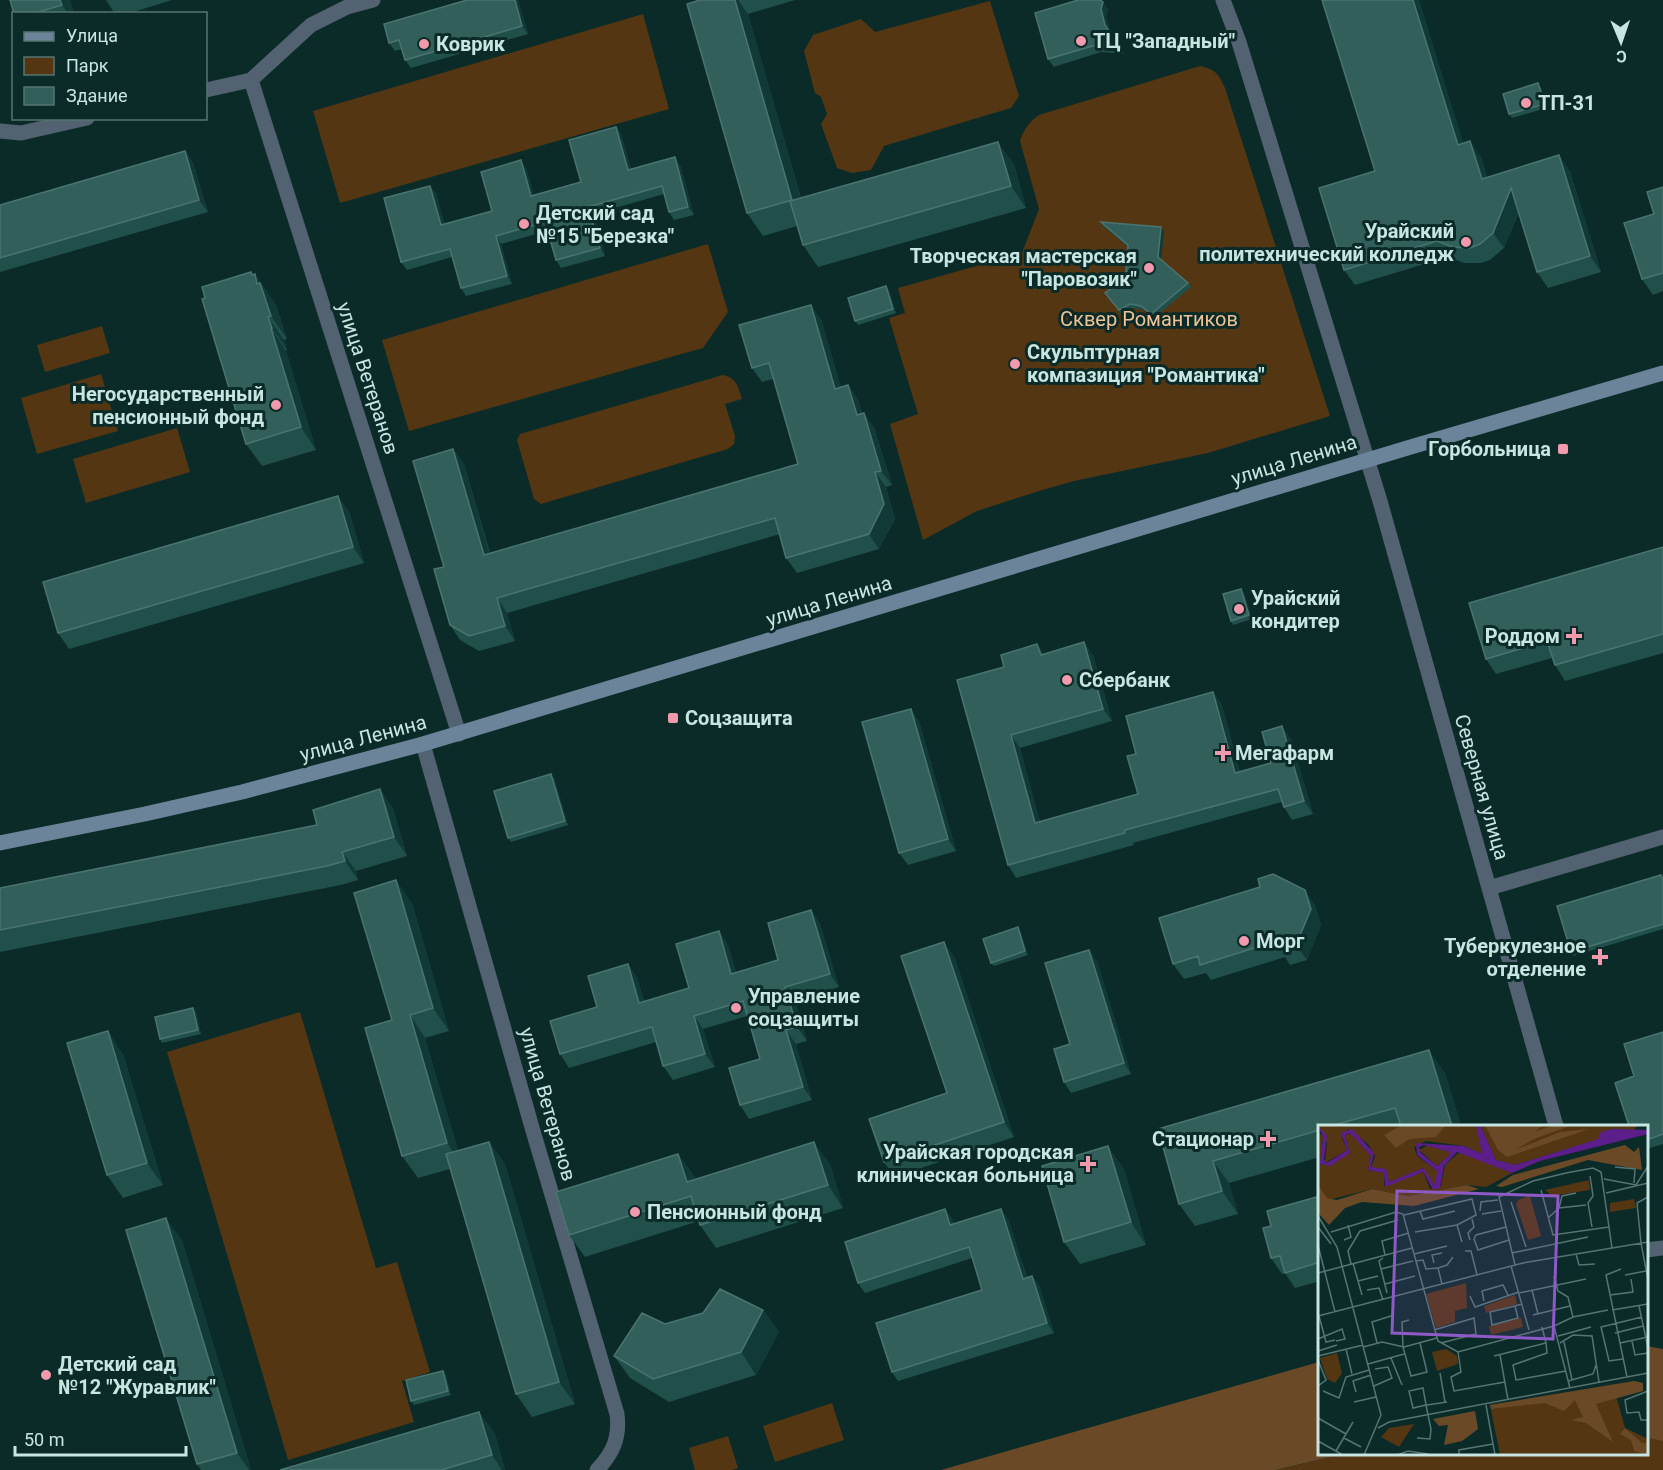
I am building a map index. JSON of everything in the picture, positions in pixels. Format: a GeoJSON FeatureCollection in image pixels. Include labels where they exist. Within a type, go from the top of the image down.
{"type":"FeatureCollection","features":[{"type":"Feature","properties":{"kind":"main road","name":"улица Ленина"},"geometry":{"type":"LineString","coordinates":[[0,843],[242,792],[459,734],[1663,373]]}},
{"type":"Feature","properties":{"kind":"street"},"geometry":{"type":"LineString","coordinates":[[207,90],[251,80],[311,25],[347,7],[373,0]]}},
{"type":"Feature","properties":{"kind":"street","name":"Северная улица"},"geometry":{"type":"LineString","coordinates":[[1223,0],[1239,42],[1367,460],[1556,1125]]}},
{"type":"Feature","properties":{"kind":"street","name":"улица Ветеранов"},"geometry":{"type":"LineString","coordinates":[[251,80],[459,734]]}},
{"type":"Feature","properties":{"kind":"street"},"geometry":{"type":"LineString","coordinates":[[0,131],[21,134],[79,120]]}},
{"type":"Feature","properties":{"kind":"street","name":"улица Ветеранов"},"geometry":{"type":"LineString","coordinates":[[423,744],[533,1131],[617,1414],[618,1428],[614,1445],[606,1460],[597,1470]]}},
{"type":"Feature","properties":{"kind":"street"},"geometry":{"type":"LineString","coordinates":[[1490,888],[1663,837]]}},
{"type":"Feature","properties":{"kind":"street"},"geometry":{"type":"LineString","coordinates":[[1648,1250],[1663,1248]]}},
{"type":"Feature","properties":{"kind":"green space"},"geometry":{"type":"Polygon","coordinates":[[[990,1],[1019,96],[1011,108],[884,146],[871,170],[852,173],[837,168],[821,124],[827,114],[821,97],[815,93],[804,51],[813,35],[861,19],[875,32],[990,1]]]}},
{"type":"Feature","properties":{"kind":"green space"},"geometry":{"type":"Polygon","coordinates":[[[643,14],[669,109],[340,203],[313,111],[643,14]]]}},
{"type":"Feature","properties":{"kind":"green space","name":"Сквер Романтиков"},"geometry":{"type":"Polygon","coordinates":[[[1200,66],[1216,73],[1225,88],[1330,416],[1208,453],[1074,481],[1039,491],[977,511],[923,540],[890,424],[918,414],[889,318],[905,313],[898,288],[1022,253],[1039,209],[1020,141],[1032,120],[1039,115],[1200,66]]]}},
{"type":"Feature","properties":{"kind":"green space"},"geometry":{"type":"Polygon","coordinates":[[[708,244],[728,312],[703,348],[409,431],[382,340],[708,244]]]}},
{"type":"Feature","properties":{"kind":"green space"},"geometry":{"type":"Polygon","coordinates":[[[102,326],[110,353],[45,372],[37,345],[102,326]]]}},
{"type":"Feature","properties":{"kind":"green space"},"geometry":{"type":"Polygon","coordinates":[[[101,374],[118,431],[37,454],[21,398],[101,374]]]}},
{"type":"Feature","properties":{"kind":"green space"},"geometry":{"type":"Polygon","coordinates":[[[723,375],[734,381],[742,399],[725,404],[735,436],[734,444],[728,449],[541,504],[534,499],[517,440],[520,434],[723,375]]]}},
{"type":"Feature","properties":{"kind":"green space"},"geometry":{"type":"Polygon","coordinates":[[[177,428],[190,472],[86,503],[73,459],[177,428]]]}},
{"type":"Feature","properties":{"kind":"green space"},"geometry":{"type":"Polygon","coordinates":[[[300,1012],[376,1268],[397,1262],[430,1372],[402,1381],[414,1422],[288,1460],[167,1052],[300,1012]]]}},
{"type":"Feature","properties":{"kind":"green space"},"geometry":{"type":"Polygon","coordinates":[[[832,1403],[844,1440],[775,1462],[763,1426],[832,1403]]]}},
{"type":"Feature","properties":{"kind":"green space"},"geometry":{"type":"Polygon","coordinates":[[[728,1436],[738,1468],[695,1470],[689,1448],[728,1436]]]}},
{"type":"Feature","properties":{"kind":"green space"},"geometry":{"type":"Polygon","coordinates":[[[1648,1438],[1663,1441],[1663,1470],[1277,1470],[1338,1455],[1648,1455],[1648,1438]]]}},
{"type":"Feature","properties":{"kind":"shaded area"},"geometry":{"type":"Polygon","coordinates":[[[1648,1346],[1663,1349],[1663,1441],[1648,1438],[1648,1346]]]}},
{"type":"Feature","properties":{"kind":"shaded area"},"geometry":{"type":"Polygon","coordinates":[[[1318,1362],[1318,1455],[1338,1455],[1276,1470],[941,1470],[1318,1362]]]}},
{"type":"Feature","properties":{"kind":"building"},"geometry":{"type":"Polygon","coordinates":[[[10,0],[60,0],[62,5],[39,12],[13,12],[10,0]]]}},
{"type":"Feature","properties":{"kind":"building"},"geometry":{"type":"Polygon","coordinates":[[[467,0],[515,0],[522,26],[405,60],[399,40],[389,43],[384,24],[467,0]]]}},
{"type":"Feature","properties":{"kind":"building"},"geometry":{"type":"Polygon","coordinates":[[[700,0],[735,0],[792,200],[747,213],[687,4],[700,0]]]}},
{"type":"Feature","properties":{"kind":"building","name":"ТЦ \"Западный\""},"geometry":{"type":"Polygon","coordinates":[[[1078,0],[1103,2],[1101,9],[1105,25],[1118,46],[1096,45],[1048,59],[1035,13],[1078,0]]]}},
{"type":"Feature","properties":{"kind":"building"},"geometry":{"type":"Polygon","coordinates":[[[1322,0],[1413,0],[1458,145],[1470,141],[1482,179],[1559,155],[1590,256],[1537,272],[1511,188],[1493,233],[1480,244],[1470,248],[1453,247],[1437,241],[1344,270],[1319,188],[1375,171],[1322,0]]]}},
{"type":"Feature","properties":{"kind":"building","name":"ТП-31"},"geometry":{"type":"Polygon","coordinates":[[[1538,83],[1545,104],[1509,114],[1503,94],[1538,83]]]}},
{"type":"Feature","properties":{"kind":"building"},"geometry":{"type":"Polygon","coordinates":[[[616,127],[628,170],[675,157],[688,207],[669,212],[662,186],[588,207],[600,248],[556,260],[545,222],[496,236],[507,276],[461,288],[450,249],[401,262],[384,198],[430,186],[441,225],[492,211],[481,172],[521,160],[531,196],[581,182],[569,140],[616,127]]]}},
{"type":"Feature","properties":{"kind":"building"},"geometry":{"type":"Polygon","coordinates":[[[998,142],[1011,186],[803,245],[790,201],[998,142]]]}},
{"type":"Feature","properties":{"kind":"building"},"geometry":{"type":"Polygon","coordinates":[[[185,151],[199,200],[0,258],[0,205],[185,151]]]}},
{"type":"Feature","properties":{"kind":"building"},"geometry":{"type":"Polygon","coordinates":[[[1663,187],[1663,273],[1642,279],[1624,223],[1654,214],[1647,192],[1663,187]]]}},
{"type":"Feature","properties":{"kind":"building","name":"Творческая мастерская \"Паровозик\""},"geometry":{"type":"Polygon","coordinates":[[[1101,222],[1161,227],[1158,257],[1188,283],[1151,314],[1141,306],[1130,304],[1119,310],[1105,293],[1115,286],[1125,284],[1128,245],[1101,222]]]}},
{"type":"Feature","properties":{"kind":"building"},"geometry":{"type":"Polygon","coordinates":[[[251,272],[252,275],[255,274],[257,284],[260,283],[271,316],[268,317],[301,427],[246,444],[202,299],[205,298],[202,287],[251,272]]]}},
{"type":"Feature","properties":{"kind":"building"},"geometry":{"type":"Polygon","coordinates":[[[886,286],[893,309],[855,321],[848,298],[886,286]]]}},
{"type":"Feature","properties":{"kind":"building"},"geometry":{"type":"Polygon","coordinates":[[[811,305],[835,389],[848,385],[857,415],[864,413],[881,471],[875,472],[884,504],[869,534],[786,558],[775,518],[497,598],[505,626],[469,636],[450,625],[434,569],[444,567],[413,461],[453,449],[484,555],[798,464],[769,363],[752,368],[739,325],[811,305]]]}},
{"type":"Feature","properties":{"kind":"building"},"geometry":{"type":"Polygon","coordinates":[[[338,496],[353,547],[58,633],[43,582],[338,496]]]}},
{"type":"Feature","properties":{"kind":"building","name":"Роддом"},"geometry":{"type":"Polygon","coordinates":[[[1663,547],[1663,634],[1555,665],[1547,641],[1486,659],[1469,603],[1663,547]]]}},
{"type":"Feature","properties":{"kind":"building","name":"Урайский кондитер"},"geometry":{"type":"Polygon","coordinates":[[[1241,589],[1249,615],[1231,621],[1223,594],[1241,589]]]}},
{"type":"Feature","properties":{"kind":"building"},"geometry":{"type":"Polygon","coordinates":[[[1084,642],[1103,709],[1011,735],[1035,823],[1138,794],[1127,756],[1136,754],[1126,716],[1213,692],[1235,773],[1271,763],[1262,732],[1282,726],[1304,801],[1284,807],[1278,789],[1125,830],[1125,833],[1008,865],[957,680],[1004,667],[1001,655],[1037,644],[1041,655],[1084,642]]]}},
{"type":"Feature","properties":{"kind":"building"},"geometry":{"type":"Polygon","coordinates":[[[911,709],[948,839],[899,853],[862,722],[911,709]]]}},
{"type":"Feature","properties":{"kind":"building"},"geometry":{"type":"Polygon","coordinates":[[[551,774],[565,821],[508,838],[494,791],[551,774]]]}},
{"type":"Feature","properties":{"kind":"building"},"geometry":{"type":"Polygon","coordinates":[[[380,789],[394,837],[342,852],[345,861],[0,930],[0,888],[317,825],[313,810],[380,789]]]}},
{"type":"Feature","properties":{"kind":"building","name":"Морг"},"geometry":{"type":"Polygon","coordinates":[[[1273,874],[1305,890],[1311,909],[1296,945],[1279,950],[1277,941],[1200,965],[1198,956],[1173,964],[1159,918],[1260,887],[1258,879],[1273,874]]]}},
{"type":"Feature","properties":{"kind":"building"},"geometry":{"type":"Polygon","coordinates":[[[1661,875],[1663,924],[1571,952],[1557,906],[1661,875]]]}},
{"type":"Feature","properties":{"kind":"building"},"geometry":{"type":"Polygon","coordinates":[[[396,880],[433,1008],[410,1015],[447,1143],[402,1156],[365,1028],[392,1020],[354,893],[396,880]]]}},
{"type":"Feature","properties":{"kind":"building"},"geometry":{"type":"Polygon","coordinates":[[[811,910],[830,974],[785,987],[797,1027],[786,1030],[803,1087],[740,1105],[729,1068],[760,1059],[743,1001],[694,1016],[705,1054],[663,1066],[652,1027],[560,1054],[550,1021],[597,1007],[588,976],[628,964],[639,1003],[689,988],[676,944],[719,931],[731,974],[778,960],[768,923],[811,910]]]}},
{"type":"Feature","properties":{"kind":"building"},"geometry":{"type":"Polygon","coordinates":[[[1018,927],[1025,951],[991,963],[983,939],[1018,927]]]}},
{"type":"Feature","properties":{"kind":"building"},"geometry":{"type":"Polygon","coordinates":[[[944,942],[1004,1122],[884,1162],[869,1119],[947,1093],[901,956],[944,942]]]}},
{"type":"Feature","properties":{"kind":"building"},"geometry":{"type":"Polygon","coordinates":[[[1089,950],[1124,1063],[1064,1082],[1054,1049],[1070,1044],[1045,963],[1089,950]]]}},
{"type":"Feature","properties":{"kind":"building"},"geometry":{"type":"Polygon","coordinates":[[[193,1008],[198,1030],[160,1039],[155,1017],[193,1008]]]}},
{"type":"Feature","properties":{"kind":"building"},"geometry":{"type":"Polygon","coordinates":[[[108,1031],[147,1163],[107,1175],[67,1043],[108,1031]]]}},
{"type":"Feature","properties":{"kind":"building"},"geometry":{"type":"Polygon","coordinates":[[[1663,1032],[1663,1134],[1648,1140],[1648,1125],[1629,1125],[1615,1083],[1634,1076],[1624,1044],[1663,1032]]]}},
{"type":"Feature","properties":{"kind":"building"},"geometry":{"type":"Polygon","coordinates":[[[1429,1050],[1452,1125],[1401,1125],[1395,1108],[1335,1125],[1318,1125],[1318,1131],[1213,1161],[1222,1191],[1179,1204],[1158,1129],[1429,1050]]]}},
{"type":"Feature","properties":{"kind":"building"},"geometry":{"type":"Polygon","coordinates":[[[489,1142],[559,1382],[516,1394],[446,1154],[489,1142]]]}},
{"type":"Feature","properties":{"kind":"building"},"geometry":{"type":"Polygon","coordinates":[[[814,1142],[828,1185],[700,1225],[691,1196],[569,1235],[556,1192],[678,1154],[687,1182],[814,1142]]]}},
{"type":"Feature","properties":{"kind":"building"},"geometry":{"type":"Polygon","coordinates":[[[1108,1146],[1131,1222],[1064,1242],[1042,1166],[1108,1146]]]}},
{"type":"Feature","properties":{"kind":"building"},"geometry":{"type":"Polygon","coordinates":[[[1318,1197],[1318,1263],[1285,1273],[1280,1256],[1271,1258],[1263,1228],[1271,1226],[1267,1211],[1318,1197]]]}},
{"type":"Feature","properties":{"kind":"building"},"geometry":{"type":"Polygon","coordinates":[[[945,1209],[950,1225],[1001,1209],[1023,1279],[1032,1276],[1047,1323],[892,1372],[876,1323],[982,1290],[969,1247],[858,1283],[845,1242],[945,1209]]]}},
{"type":"Feature","properties":{"kind":"building"},"geometry":{"type":"Polygon","coordinates":[[[166,1218],[237,1453],[197,1464],[126,1230],[166,1218]]]}},
{"type":"Feature","properties":{"kind":"building"},"geometry":{"type":"Polygon","coordinates":[[[720,1289],[763,1310],[741,1352],[653,1379],[614,1356],[642,1313],[665,1324],[703,1313],[720,1289]]]}},
{"type":"Feature","properties":{"kind":"building"},"geometry":{"type":"Polygon","coordinates":[[[443,1371],[448,1391],[411,1401],[406,1380],[443,1371]]]}},
{"type":"Feature","properties":{"kind":"building"},"geometry":{"type":"Polygon","coordinates":[[[479,1412],[492,1455],[441,1470],[280,1470],[479,1412]]]}},
{"type":"Feature","properties":{"kind":"place","name":"ТЦ \"Западный\""},"geometry":{"type":"Point","coordinates":[1081,41]}},
{"type":"Feature","properties":{"kind":"place","name":"Коврик"},"geometry":{"type":"Point","coordinates":[424,44]}},
{"type":"Feature","properties":{"kind":"place","name":"ТП-31"},"geometry":{"type":"Point","coordinates":[1526,103]}},
{"type":"Feature","properties":{"kind":"place","name":"Детский сад №15 \"Березка\""},"geometry":{"type":"Point","coordinates":[524,224]}},
{"type":"Feature","properties":{"kind":"place","name":"Урайский политехнический колледж"},"geometry":{"type":"Point","coordinates":[1466,242]}},
{"type":"Feature","properties":{"kind":"place","name":"Творческая мастерская \"Паровозик\""},"geometry":{"type":"Point","coordinates":[1149,268]}},
{"type":"Feature","properties":{"kind":"place","name":"Скульптурная компазиция \"Романтика\""},"geometry":{"type":"Point","coordinates":[1015,364]}},
{"type":"Feature","properties":{"kind":"place","name":"Негосударственный пенсионный фонд"},"geometry":{"type":"Point","coordinates":[276,405]}},
{"type":"Feature","properties":{"kind":"place","name":"Горбольница"},"geometry":{"type":"Point","coordinates":[1563,449]}},
{"type":"Feature","properties":{"kind":"place","name":"Урайский кондитер"},"geometry":{"type":"Point","coordinates":[1239,609]}},
{"type":"Feature","properties":{"kind":"place","name":"Роддом"},"geometry":{"type":"Point","coordinates":[1574,636]}},
{"type":"Feature","properties":{"kind":"place","name":"Сбербанк"},"geometry":{"type":"Point","coordinates":[1067,680]}},
{"type":"Feature","properties":{"kind":"place","name":"Соцзащита"},"geometry":{"type":"Point","coordinates":[673,718]}},
{"type":"Feature","properties":{"kind":"place","name":"Мегафарм"},"geometry":{"type":"Point","coordinates":[1223,753]}},
{"type":"Feature","properties":{"kind":"place","name":"Морг"},"geometry":{"type":"Point","coordinates":[1244,941]}},
{"type":"Feature","properties":{"kind":"place","name":"Туберкулезное отделение"},"geometry":{"type":"Point","coordinates":[1600,957]}},
{"type":"Feature","properties":{"kind":"place","name":"Управление соцзащиты"},"geometry":{"type":"Point","coordinates":[736,1008]}},
{"type":"Feature","properties":{"kind":"place","name":"Стационар"},"geometry":{"type":"Point","coordinates":[1268,1139]}},
{"type":"Feature","properties":{"kind":"place","name":"Урайская городская клиническая больница"},"geometry":{"type":"Point","coordinates":[1088,1164]}},
{"type":"Feature","properties":{"kind":"place","name":"Пенсионный фонд"},"geometry":{"type":"Point","coordinates":[635,1212]}},
{"type":"Feature","properties":{"kind":"place","name":"Детский сад №12 \"Журавлик\""},"geometry":{"type":"Point","coordinates":[46,1375]}}]}
